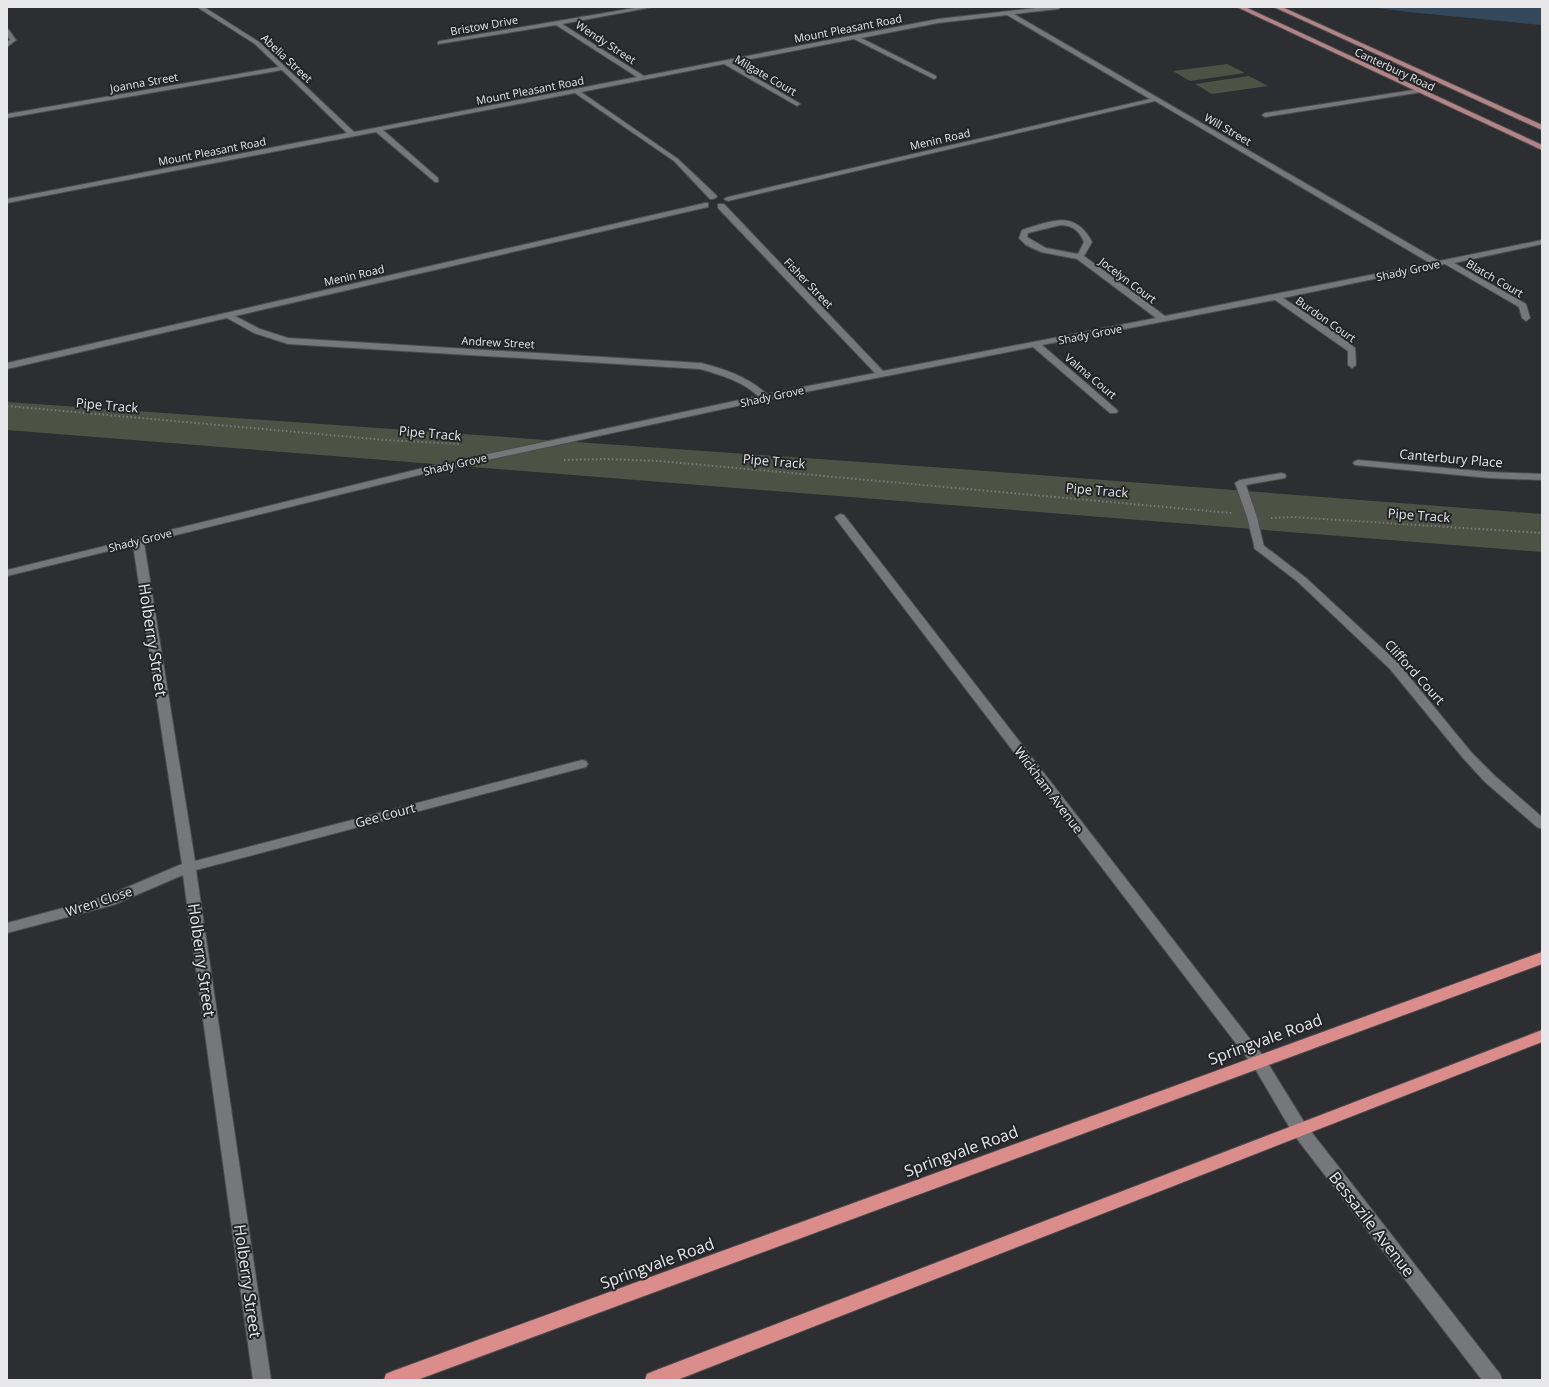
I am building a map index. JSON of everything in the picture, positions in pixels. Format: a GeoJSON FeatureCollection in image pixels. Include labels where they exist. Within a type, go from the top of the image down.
{"type":"FeatureCollection","features":[{"type":"Feature","properties":{"kind":"highway","name":"Springvale Road"},"geometry":{"type":"LineString","coordinates":[[394,1380],[1542,958]]}},
{"type":"Feature","properties":{"kind":"highway"},"geometry":{"type":"LineString","coordinates":[[654,1380],[1542,1036]]}},
{"type":"Feature","properties":{"kind":"main road","name":"Canterbury Road"},"geometry":{"type":"LineString","coordinates":[[1240,7],[1542,148]]}},
{"type":"Feature","properties":{"kind":"main road","name":"Canterbury Road"},"geometry":{"type":"LineString","coordinates":[[1277,7],[1542,128]]}},
{"type":"Feature","properties":{"kind":"street","name":"Abelia Street"},"geometry":{"type":"LineString","coordinates":[[200,7],[257,43],[352,134]]}},
{"type":"Feature","properties":{"kind":"street","name":"Bristow Drive"},"geometry":{"type":"LineString","coordinates":[[440,43],[650,7]]}},
{"type":"Feature","properties":{"kind":"street","name":"Mount Pleasant Road"},"geometry":{"type":"LineString","coordinates":[[7,201],[938,21],[1058,7]]}},
{"type":"Feature","properties":{"kind":"street","name":"Will Street"},"geometry":{"type":"LineString","coordinates":[[1008,12],[1442,263]]}},
{"type":"Feature","properties":{"kind":"street","name":"Wendy Street"},"geometry":{"type":"LineString","coordinates":[[557,23],[643,78]]}},
{"type":"Feature","properties":{"kind":"street"},"geometry":{"type":"LineString","coordinates":[[7,31],[13,40],[7,45]]}},
{"type":"Feature","properties":{"kind":"street"},"geometry":{"type":"LineString","coordinates":[[855,37],[934,77]]}},
{"type":"Feature","properties":{"kind":"street","name":"Milgate Court"},"geometry":{"type":"LineString","coordinates":[[725,62],[797,104]]}},
{"type":"Feature","properties":{"kind":"street","name":"Joanna Street"},"geometry":{"type":"LineString","coordinates":[[7,116],[284,68]]}},
{"type":"Feature","properties":{"kind":"street"},"geometry":{"type":"LineString","coordinates":[[576,91],[676,160],[713,197]]}},
{"type":"Feature","properties":{"kind":"street"},"geometry":{"type":"LineString","coordinates":[[1265,115],[1420,91]]}},
{"type":"Feature","properties":{"kind":"street","name":"Menin Road"},"geometry":{"type":"LineString","coordinates":[[728,199],[1157,99]]}},
{"type":"Feature","properties":{"kind":"street"},"geometry":{"type":"LineString","coordinates":[[377,129],[435,180]]}},
{"type":"Feature","properties":{"kind":"street"},"geometry":{"type":"LineString","coordinates":[[713,197],[728,199],[729,203],[713,207],[705,204],[704,201],[713,197]]}},
{"type":"Feature","properties":{"kind":"street","name":"Menin Road"},"geometry":{"type":"LineString","coordinates":[[7,366],[705,204]]}},
{"type":"Feature","properties":{"kind":"street","name":"Fisher Street"},"geometry":{"type":"LineString","coordinates":[[721,206],[881,374]]}},
{"type":"Feature","properties":{"kind":"street","name":"Jocelyn Court"},"geometry":{"type":"LineString","coordinates":[[1080,257],[1088,242],[1082,228],[1077,225],[1058,222],[1026,232],[1023,238],[1028,243],[1044,250],[1080,257],[1162,319]]}},
{"type":"Feature","properties":{"kind":"street","name":"Shady Grove"},"geometry":{"type":"LineString","coordinates":[[7,573],[427,470],[765,397],[1276,297],[1542,242]]}},
{"type":"Feature","properties":{"kind":"street","name":"Blatch Court"},"geometry":{"type":"LineString","coordinates":[[1442,263],[1523,306],[1526,318]]}},
{"type":"Feature","properties":{"kind":"street","name":"Burdon Court"},"geometry":{"type":"LineString","coordinates":[[1276,297],[1337,338],[1352,350],[1352,365]]}},
{"type":"Feature","properties":{"kind":"street","name":"Andrew Street"},"geometry":{"type":"LineString","coordinates":[[228,315],[243,326],[266,336],[288,341],[701,366],[731,375],[755,387],[765,397]]}},
{"type":"Feature","properties":{"kind":"street","name":"Valma Court"},"geometry":{"type":"LineString","coordinates":[[1035,344],[1113,411]]}},
{"type":"Feature","properties":{"kind":"street","name":"Canterbury Place"},"geometry":{"type":"LineString","coordinates":[[1358,463],[1489,475],[1542,477]]}},
{"type":"Feature","properties":{"kind":"street"},"geometry":{"type":"LineString","coordinates":[[1252,517],[1240,483],[1281,476]]}},
{"type":"Feature","properties":{"kind":"street","name":"Wickham Avenue"},"geometry":{"type":"LineString","coordinates":[[840,516],[1259,1062]]}},
{"type":"Feature","properties":{"kind":"street","name":"Clifford Court"},"geometry":{"type":"LineString","coordinates":[[1252,517],[1259,547],[1302,580],[1394,666],[1468,755],[1490,779],[1542,824]]}},
{"type":"Feature","properties":{"kind":"street","name":"Holberry Street"},"geometry":{"type":"LineString","coordinates":[[138,541],[189,867],[262,1380]]}},
{"type":"Feature","properties":{"kind":"street","name":"Gee Court"},"geometry":{"type":"LineString","coordinates":[[189,867],[582,764]]}},
{"type":"Feature","properties":{"kind":"street","name":"Wren Close"},"geometry":{"type":"LineString","coordinates":[[7,928],[108,901],[189,867]]}},
{"type":"Feature","properties":{"kind":"street","name":"Bessazile Avenue"},"geometry":{"type":"LineString","coordinates":[[1259,1062],[1300,1130],[1493,1380]]}},
{"type":"Feature","properties":{"kind":"path","name":"Pipe Track"},"geometry":{"type":"LineString","coordinates":[[7,406],[385,440],[454,443],[461,445]]}},
{"type":"Feature","properties":{"kind":"path","name":"Pipe Track"},"geometry":{"type":"LineString","coordinates":[[561,460],[606,459],[659,461],[1219,511],[1252,517],[1293,517],[1542,533]]}},
{"type":"Feature","properties":{"kind":"green space"},"geometry":{"type":"Polygon","coordinates":[[[1227,64],[1245,73],[1190,81],[1173,71],[1227,64]]]}},
{"type":"Feature","properties":{"kind":"green space"},"geometry":{"type":"Polygon","coordinates":[[[1249,76],[1268,86],[1212,94],[1195,84],[1249,76]]]}},
{"type":"Feature","properties":{"kind":"green space"},"geometry":{"type":"Polygon","coordinates":[[[7,402],[960,469],[1542,514],[1542,552],[7,430],[7,402]]]}},
{"type":"Feature","properties":{"kind":"water"},"geometry":{"type":"Polygon","coordinates":[[[1370,7],[1542,7],[1542,25],[1409,12],[1370,7]]]}}]}
